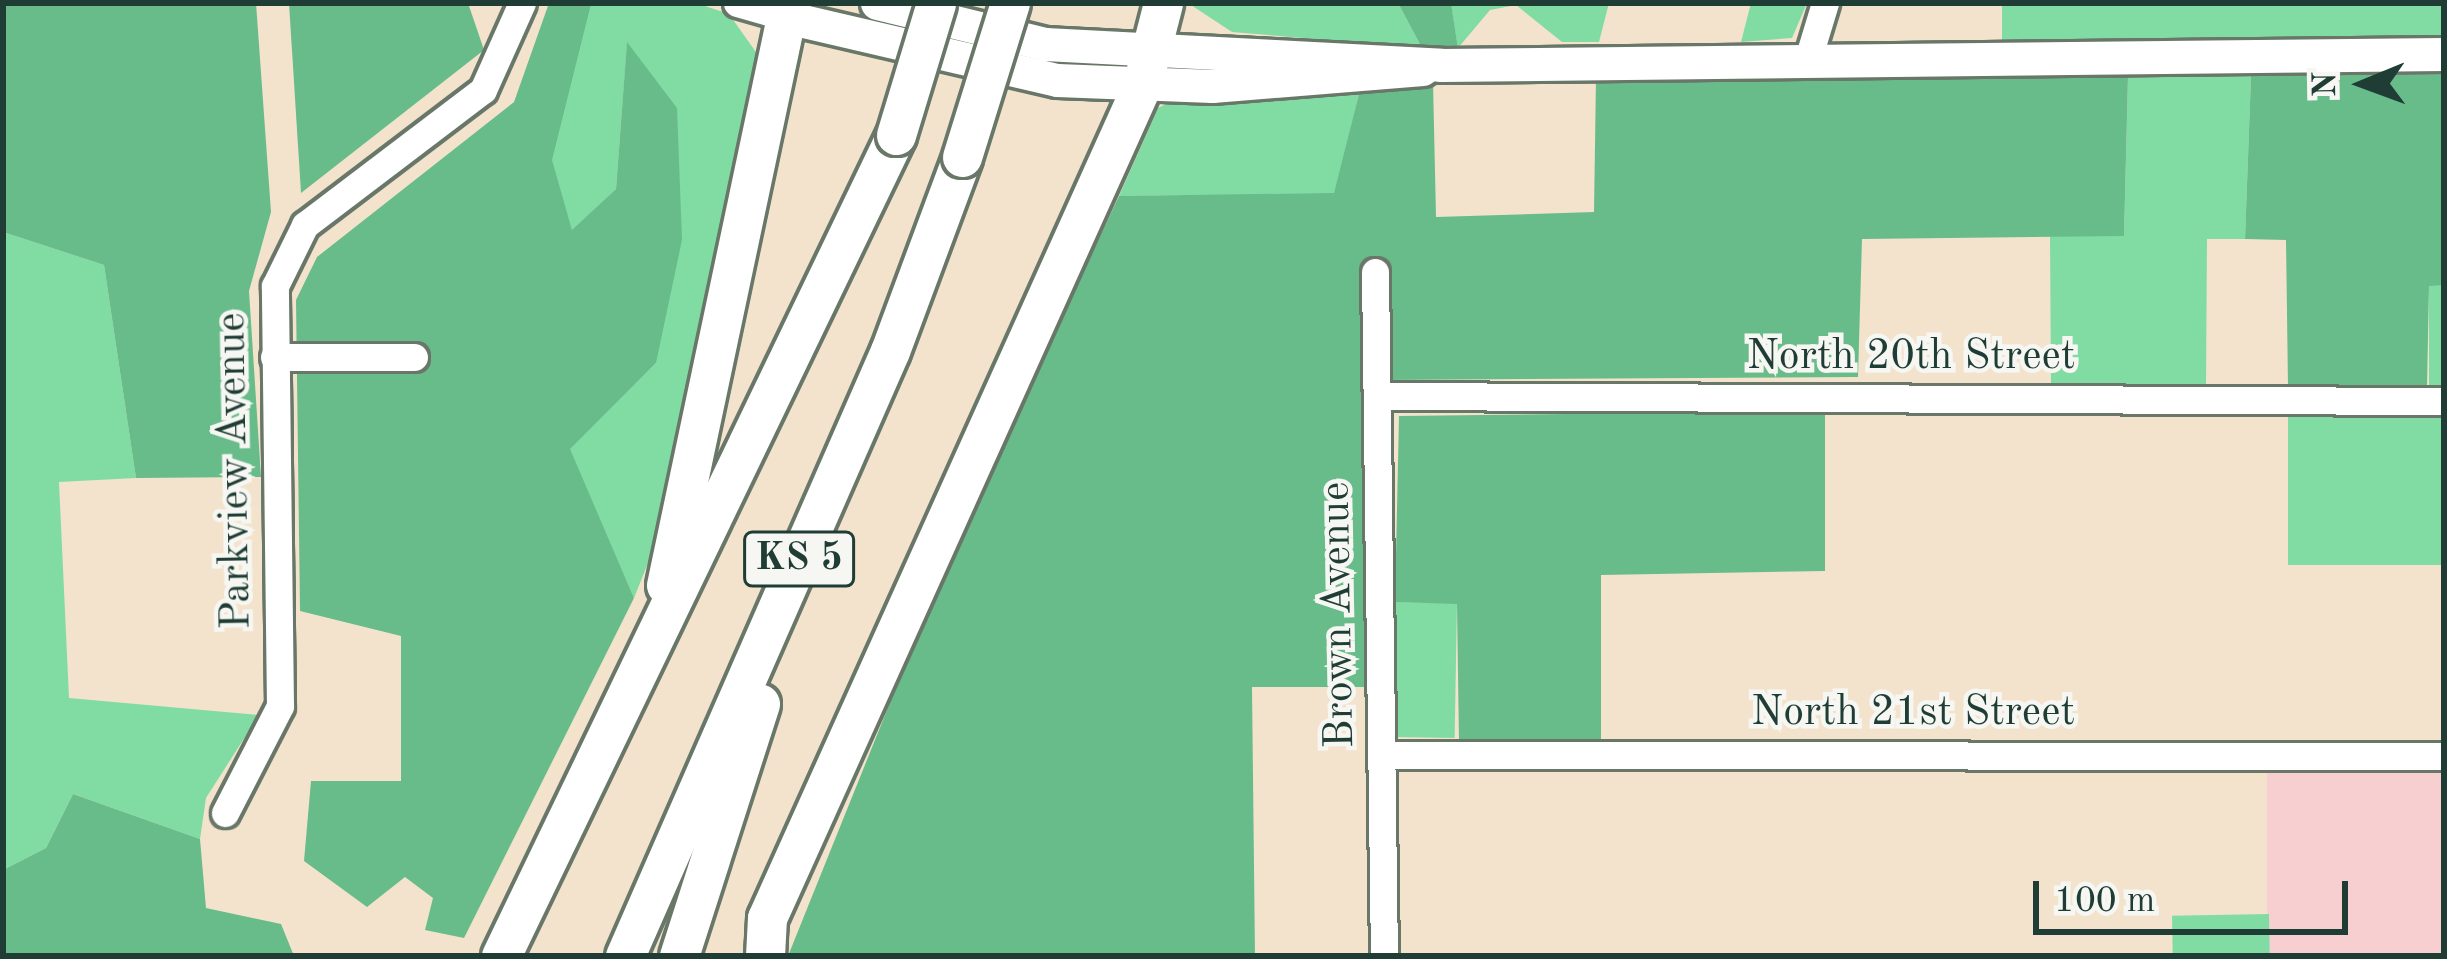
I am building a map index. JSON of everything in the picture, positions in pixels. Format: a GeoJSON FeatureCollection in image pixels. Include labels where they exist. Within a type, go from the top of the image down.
{"type":"FeatureCollection","features":[{"type":"Feature","properties":{"kind":"highway","name":"KS 5"},"geometry":{"type":"LineString","coordinates":[[501,956],[896,135],[936,3]]}},
{"type":"Feature","properties":{"kind":"highway","name":"KS 5"},"geometry":{"type":"LineString","coordinates":[[626,956],[823,505],[962,157],[1010,3]]}},
{"type":"Feature","properties":{"kind":"highway"},"geometry":{"type":"LineString","coordinates":[[750,956],[766,937],[1142,86],[1156,48],[1162,3]]}},
{"type":"Feature","properties":{"kind":"highway"},"geometry":{"type":"LineString","coordinates":[[654,641],[788,10]]}},
{"type":"Feature","properties":{"kind":"highway"},"geometry":{"type":"LineString","coordinates":[[679,956],[823,505]]}},
{"type":"Feature","properties":{"kind":"main road"},"geometry":{"type":"LineString","coordinates":[[878,3],[1045,44],[1441,65],[2444,54]]}},
{"type":"Feature","properties":{"kind":"main road"},"geometry":{"type":"LineString","coordinates":[[788,10],[1058,80],[1142,86],[1372,80],[1441,65]]}},
{"type":"Feature","properties":{"kind":"street","name":"Parkview Avenue"},"geometry":{"type":"LineString","coordinates":[[225,812],[280,706],[275,286],[305,225],[483,90],[522,3]]}},
{"type":"Feature","properties":{"kind":"street"},"geometry":{"type":"LineString","coordinates":[[737,3],[788,10]]}},
{"type":"Feature","properties":{"kind":"street"},"geometry":{"type":"LineString","coordinates":[[1808,59],[1825,3]]}},
{"type":"Feature","properties":{"kind":"street","name":"Brown Avenue"},"geometry":{"type":"LineString","coordinates":[[1375,272],[1384,956]]}},
{"type":"Feature","properties":{"kind":"street"},"geometry":{"type":"LineString","coordinates":[[274,357],[414,357]]}},
{"type":"Feature","properties":{"kind":"street","name":"North 20th Street"},"geometry":{"type":"LineString","coordinates":[[1378,396],[2444,401]]}},
{"type":"Feature","properties":{"kind":"street","name":"North 21st Street"},"geometry":{"type":"LineString","coordinates":[[1382,755],[2444,756]]}},
{"type":"Feature","properties":{"kind":"shaded area"},"geometry":{"type":"Polygon","coordinates":[[[2267,770],[2444,770],[2444,956],[2267,956],[2267,770]]]}},
{"type":"Feature","properties":{"kind":"green space"},"geometry":{"type":"Polygon","coordinates":[[[3,3],[256,3],[271,212],[249,291],[261,477],[136,478],[104,265],[3,232],[3,3]]]}},
{"type":"Feature","properties":{"kind":"green space"},"geometry":{"type":"Polygon","coordinates":[[[289,3],[468,3],[484,50],[301,193],[289,3]]]}},
{"type":"Feature","properties":{"kind":"green space"},"geometry":{"type":"Polygon","coordinates":[[[549,3],[591,4],[552,160],[572,230],[616,189],[627,42],[677,108],[682,240],[656,363],[570,449],[634,598],[464,938],[425,930],[433,898],[405,877],[367,907],[304,861],[311,781],[401,781],[401,636],[300,611],[296,300],[317,257],[514,102],[549,3]]]}},
{"type":"Feature","properties":{"kind":"green space"},"geometry":{"type":"Polygon","coordinates":[[[588,3],[696,3],[729,14],[758,55],[660,533],[634,598],[569,449],[656,363],[627,45],[616,189],[572,231],[551,160],[588,3]]]}},
{"type":"Feature","properties":{"kind":"green space"},"geometry":{"type":"Polygon","coordinates":[[[1188,3],[1398,3],[1422,48],[1232,32],[1188,3]]]}},
{"type":"Feature","properties":{"kind":"green space"},"geometry":{"type":"Polygon","coordinates":[[[1398,3],[1451,3],[1458,48],[1422,48],[1398,3]]]}},
{"type":"Feature","properties":{"kind":"green space"},"geometry":{"type":"Polygon","coordinates":[[[1609,3],[1599,42],[1562,42],[1516,5],[1490,10],[1458,48],[1451,5],[1609,3]]]}},
{"type":"Feature","properties":{"kind":"green space"},"geometry":{"type":"Polygon","coordinates":[[[1751,3],[1807,3],[1792,38],[1741,42],[1751,3]]]}},
{"type":"Feature","properties":{"kind":"green space"},"geometry":{"type":"Polygon","coordinates":[[[2002,3],[2444,3],[2444,44],[2002,44],[2002,3]]]}},
{"type":"Feature","properties":{"kind":"green space"},"geometry":{"type":"Polygon","coordinates":[[[2444,74],[2444,285],[2429,286],[2427,388],[2288,387],[2286,240],[2245,239],[2251,76],[2444,74]]]}},
{"type":"Feature","properties":{"kind":"green space"},"geometry":{"type":"Polygon","coordinates":[[[2251,76],[2245,239],[2207,239],[2206,387],[2051,388],[2050,236],[2124,236],[2128,77],[2251,76]]]}},
{"type":"Feature","properties":{"kind":"green space"},"geometry":{"type":"Polygon","coordinates":[[[2128,77],[2124,236],[1862,239],[1858,377],[1386,380],[1385,261],[1365,261],[1371,687],[1252,687],[1255,956],[788,956],[939,581],[1119,196],[1334,193],[1360,90],[1433,82],[1436,217],[1594,212],[1596,78],[2128,77]]]}},
{"type":"Feature","properties":{"kind":"green space"},"geometry":{"type":"Polygon","coordinates":[[[1360,90],[1335,194],[1119,196],[1158,108],[1180,97],[1360,90]]]}},
{"type":"Feature","properties":{"kind":"green space"},"geometry":{"type":"Polygon","coordinates":[[[3,232],[104,265],[136,478],[59,482],[69,698],[259,715],[206,798],[200,839],[73,794],[46,848],[3,870],[3,232]]]}},
{"type":"Feature","properties":{"kind":"green space"},"geometry":{"type":"Polygon","coordinates":[[[2429,285],[2444,285],[2444,388],[2429,388],[2429,285]]]}},
{"type":"Feature","properties":{"kind":"green space"},"geometry":{"type":"Polygon","coordinates":[[[1825,411],[1825,571],[1601,575],[1601,744],[1459,744],[1457,604],[1395,602],[1399,416],[1825,411]]]}},
{"type":"Feature","properties":{"kind":"green space"},"geometry":{"type":"Polygon","coordinates":[[[2288,411],[2444,411],[2444,565],[2288,565],[2288,411]]]}},
{"type":"Feature","properties":{"kind":"green space"},"geometry":{"type":"Polygon","coordinates":[[[1395,602],[1457,603],[1455,738],[1393,737],[1395,602]]]}},
{"type":"Feature","properties":{"kind":"green space"},"geometry":{"type":"Polygon","coordinates":[[[73,794],[200,839],[206,908],[281,924],[294,956],[3,956],[3,870],[46,848],[73,794]]]}},
{"type":"Feature","properties":{"kind":"green space"},"geometry":{"type":"Polygon","coordinates":[[[2269,914],[2270,956],[2173,956],[2172,916],[2269,914]]]}}]}
